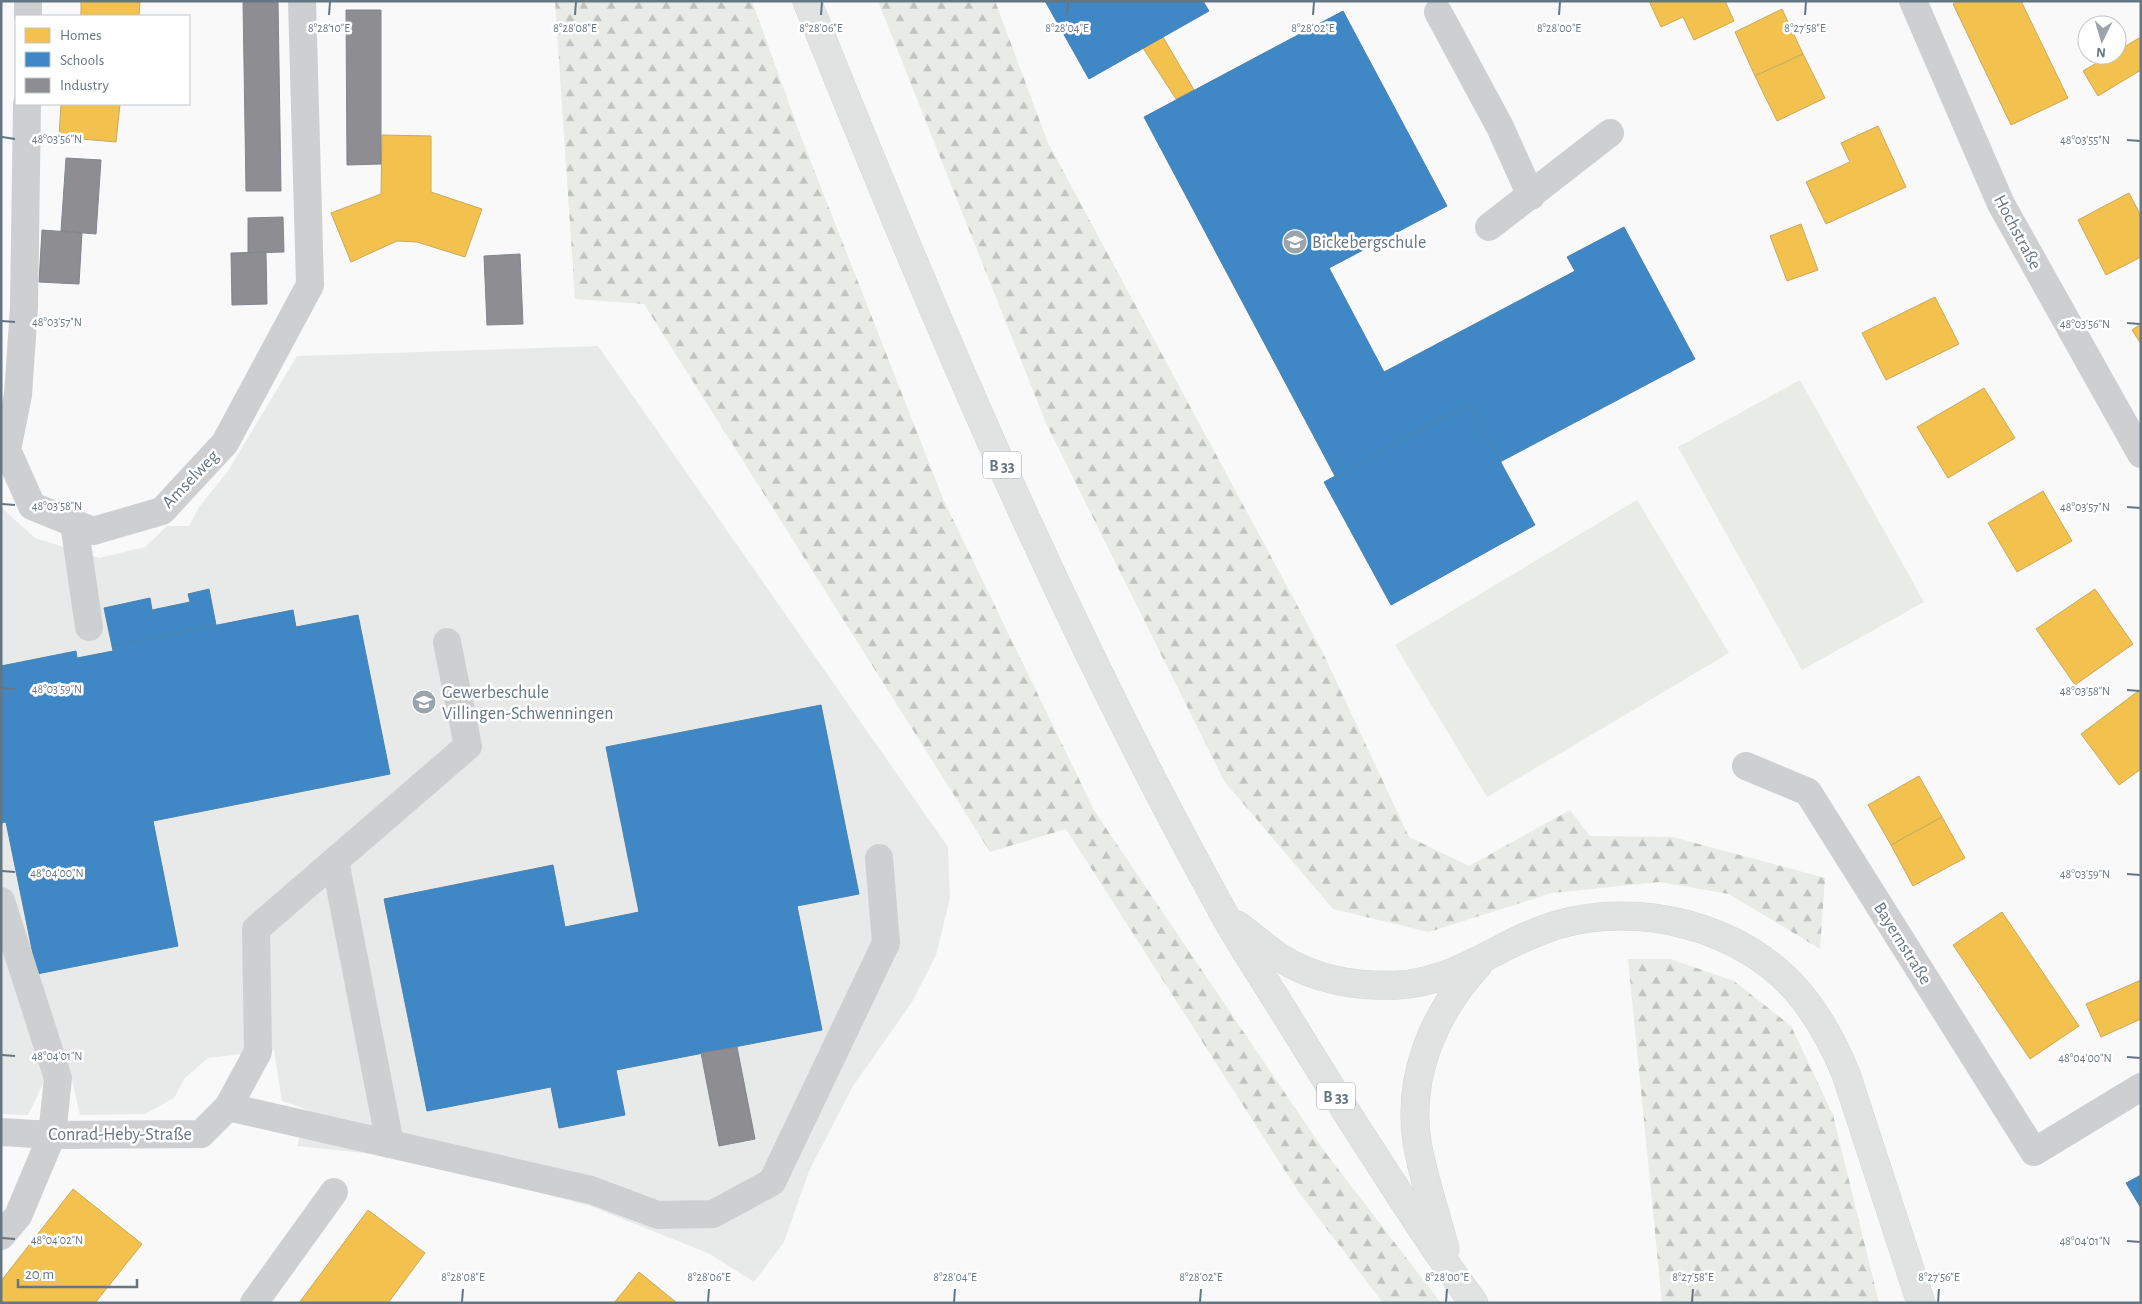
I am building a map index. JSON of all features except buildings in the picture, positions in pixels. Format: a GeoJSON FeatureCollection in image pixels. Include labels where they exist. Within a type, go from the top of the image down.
{"type":"FeatureCollection","features":[{"type":"Feature","properties":{"kind":"main road","name":"B 33"},"geometry":{"type":"LineString","coordinates":[[807,1],[942,330],[1040,549],[1134,748],[1225,916],[1331,1089],[1451,1272],[1474,1303]]}},
{"type":"Feature","properties":{"kind":"main road"},"geometry":{"type":"LineString","coordinates":[[1225,916],[1280,958],[1308,972],[1338,981],[1369,986],[1400,985],[1438,978],[1457,972],[1526,937],[1556,925],[1589,918],[1622,915],[1655,918],[1687,924],[1719,935],[1748,951],[1774,970],[1798,992],[1817,1017],[1834,1045],[1846,1074],[1922,1303]]}},
{"type":"Feature","properties":{"kind":"main road"},"geometry":{"type":"LineString","coordinates":[[1451,1272],[1417,1142],[1416,1110],[1418,1079],[1426,1048],[1440,1015],[1458,986],[1482,959]]}},
{"type":"Feature","properties":{"kind":"street"},"geometry":{"type":"LineString","coordinates":[[28,1],[28,15]]}},
{"type":"Feature","properties":{"kind":"street","name":"Amselweg"},"geometry":{"type":"LineString","coordinates":[[27,105],[24,307],[18,395],[7,450],[32,506],[93,531],[162,511],[225,443],[310,286],[302,1]]}},
{"type":"Feature","properties":{"kind":"street","name":"Hochstraße"},"geometry":{"type":"LineString","coordinates":[[1913,1],[2002,204],[2141,454]]}},
{"type":"Feature","properties":{"kind":"street"},"geometry":{"type":"LineString","coordinates":[[1438,12],[1500,127],[1531,196]]}},
{"type":"Feature","properties":{"kind":"street"},"geometry":{"type":"LineString","coordinates":[[1490,227],[1610,133]]}},
{"type":"Feature","properties":{"kind":"street"},"geometry":{"type":"LineString","coordinates":[[74,523],[89,627]]}},
{"type":"Feature","properties":{"kind":"street"},"geometry":{"type":"LineString","coordinates":[[390,1144],[335,861],[468,746],[448,642]]}},
{"type":"Feature","properties":{"kind":"street","name":"Bayernstraße"},"geometry":{"type":"LineString","coordinates":[[1746,766],[1808,792],[2034,1152],[2141,1087]]}},
{"type":"Feature","properties":{"kind":"street"},"geometry":{"type":"LineString","coordinates":[[228,1107],[591,1190],[658,1216],[713,1214],[772,1182],[886,943],[879,858]]}},
{"type":"Feature","properties":{"kind":"street","name":"Conrad-Heby-Straße"},"geometry":{"type":"LineString","coordinates":[[1,1132],[52,1135],[201,1134],[228,1107],[258,1052],[256,929],[335,861]]}},
{"type":"Feature","properties":{"kind":"street"},"geometry":{"type":"LineString","coordinates":[[1,901],[58,1078],[52,1135],[18,1216],[1,1236]]}},
{"type":"Feature","properties":{"kind":"street"},"geometry":{"type":"LineString","coordinates":[[254,1303],[334,1192]]}},
{"type":"Feature","properties":{"kind":"shaded area","name":"Gewerbeschule Villingen-Schwenningen"},"geometry":{"type":"Polygon","coordinates":[[[598,346],[948,847],[950,898],[936,955],[912,1002],[853,1086],[809,1171],[784,1242],[754,1282],[710,1254],[590,1206],[458,1171],[365,1153],[297,1146],[308,1110],[282,1101],[274,1050],[208,1058],[185,1078],[174,1098],[145,1114],[80,1115],[71,1076],[45,1080],[28,1115],[1,1114],[1,507],[35,538],[99,558],[145,547],[167,526],[189,526],[199,507],[228,471],[297,356],[598,346]]]}},
{"type":"Feature","properties":{"kind":"green space"},"geometry":{"type":"Polygon","coordinates":[[[555,1],[752,1],[800,134],[944,501],[1095,812],[1322,1148],[1441,1303],[1383,1303],[1298,1191],[1066,829],[990,852],[644,304],[575,299],[555,1]]]}},
{"type":"Feature","properties":{"kind":"green space"},"geometry":{"type":"Polygon","coordinates":[[[878,1],[995,1],[1048,143],[1323,653],[1409,837],[1469,866],[1570,810],[1590,836],[1673,837],[1825,878],[1820,949],[1729,894],[1659,882],[1552,893],[1429,932],[1333,909],[1224,781],[1046,423],[878,1]]]}},
{"type":"Feature","properties":{"kind":"green space"},"geometry":{"type":"Polygon","coordinates":[[[1800,380],[1924,602],[1802,670],[1678,447],[1800,380]]]}},
{"type":"Feature","properties":{"kind":"green space"},"geometry":{"type":"Polygon","coordinates":[[[1637,500],[1729,653],[1487,797],[1395,645],[1637,500]]]}},
{"type":"Feature","properties":{"kind":"green space"},"geometry":{"type":"Polygon","coordinates":[[[1628,959],[1670,959],[1734,981],[1791,1026],[1833,1115],[1879,1303],[1662,1303],[1628,959]]]}},
{"type":"Feature","properties":{"kind":"place","name":"Bickebergschule"},"geometry":{"type":"Point","coordinates":[1295,242]}},
{"type":"Feature","properties":{"kind":"place","name":"Gewerbeschule Villingen-Schwenningen"},"geometry":{"type":"Point","coordinates":[424,702]}}]}
